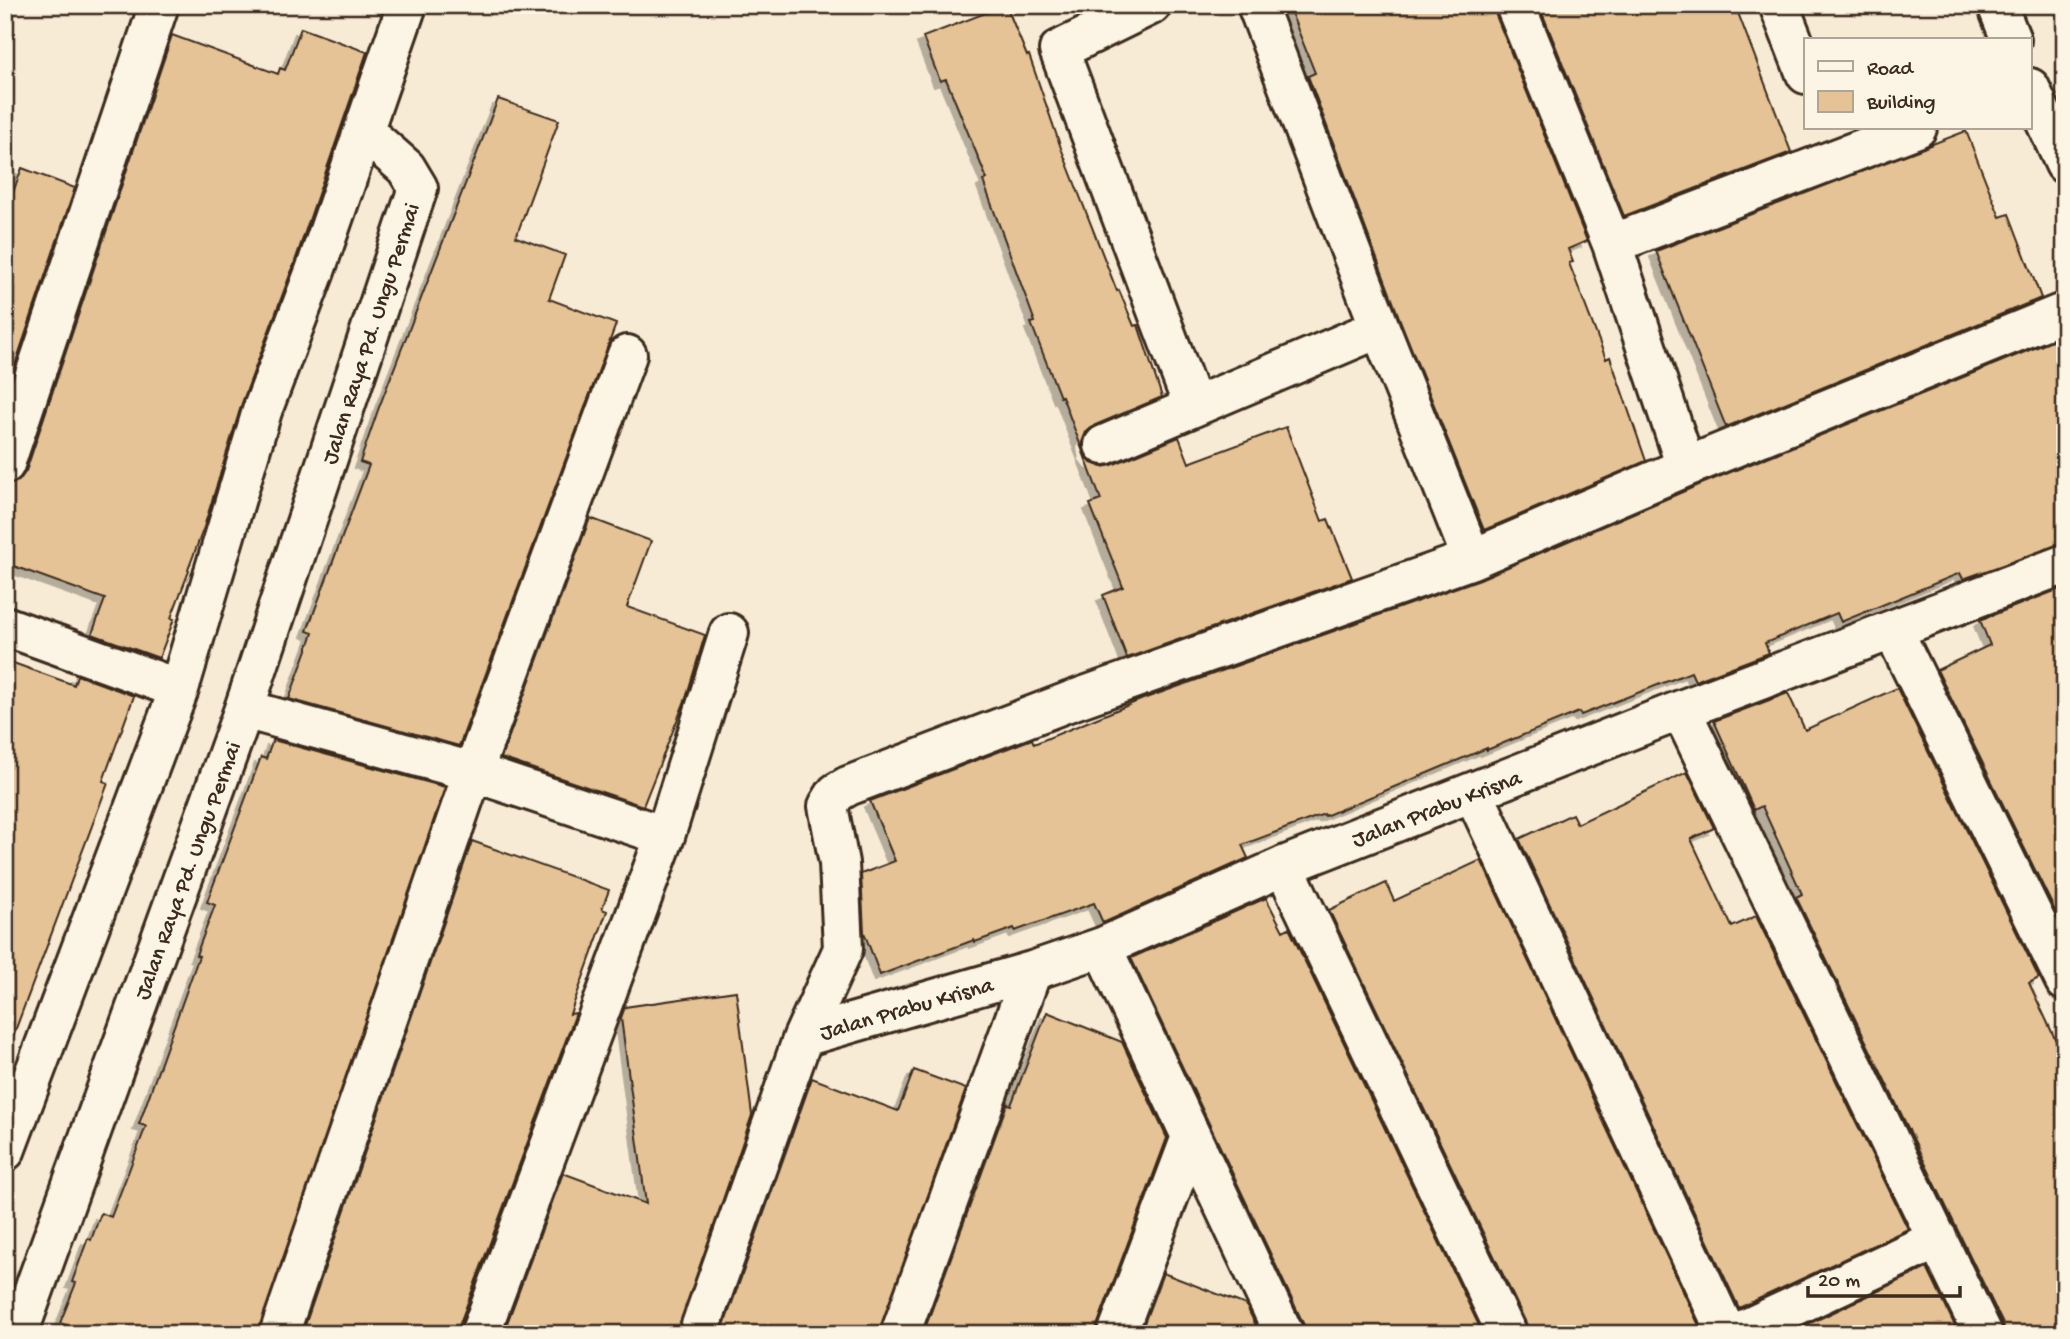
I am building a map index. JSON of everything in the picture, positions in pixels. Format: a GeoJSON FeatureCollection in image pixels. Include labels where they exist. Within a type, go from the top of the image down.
{"type":"FeatureCollection","features":[{"type":"Feature","properties":{"kind":"street"},"geometry":{"type":"LineString","coordinates":[[5,464],[159,5]]}},
{"type":"Feature","properties":{"kind":"street"},"geometry":{"type":"LineString","coordinates":[[5,1151],[179,689],[262,411],[365,132],[407,5]]}},
{"type":"Feature","properties":{"kind":"street"},"geometry":{"type":"LineString","coordinates":[[1151,5],[1059,50],[1193,406]]}},
{"type":"Feature","properties":{"kind":"street"},"geometry":{"type":"LineString","coordinates":[[1257,5],[1380,328],[1472,559]]}},
{"type":"Feature","properties":{"kind":"street"},"geometry":{"type":"LineString","coordinates":[[1515,5],[1612,244],[1686,467]]}},
{"type":"Feature","properties":{"kind":"street"},"geometry":{"type":"LineString","coordinates":[[1779,5],[1804,69]]}},
{"type":"Feature","properties":{"kind":"street"},"geometry":{"type":"LineString","coordinates":[[1997,5],[2010,38]]}},
{"type":"Feature","properties":{"kind":"street"},"geometry":{"type":"LineString","coordinates":[[2032,92],[2065,164]]}},
{"type":"Feature","properties":{"kind":"street"},"geometry":{"type":"LineString","coordinates":[[1612,244],[1833,142],[1905,130]]}},
{"type":"Feature","properties":{"kind":"street","name":"Jalan Raya Pd. Ungu Permai"},"geometry":{"type":"LineString","coordinates":[[18,1334],[244,709],[418,188],[406,168],[365,132]]}},
{"type":"Feature","properties":{"kind":"street"},"geometry":{"type":"LineString","coordinates":[[698,1334],[803,1037],[843,949],[839,863],[828,806],[836,793],[848,786],[1068,702],[1472,559],[1686,467],[2065,312]]}},
{"type":"Feature","properties":{"kind":"street"},"geometry":{"type":"LineString","coordinates":[[1104,445],[1380,328]]}},
{"type":"Feature","properties":{"kind":"street"},"geometry":{"type":"LineString","coordinates":[[279,1334],[473,772],[627,355]]}},
{"type":"Feature","properties":{"kind":"street","name":"Jalan Prabu Krisna"},"geometry":{"type":"LineString","coordinates":[[803,1037],[1032,971],[1102,947],[1284,866],[1681,710],[2065,564]]}},
{"type":"Feature","properties":{"kind":"street"},"geometry":{"type":"LineString","coordinates":[[5,626],[179,689]]}},
{"type":"Feature","properties":{"kind":"street"},"geometry":{"type":"LineString","coordinates":[[1893,630],[2065,981]]}},
{"type":"Feature","properties":{"kind":"street"},"geometry":{"type":"LineString","coordinates":[[480,1334],[665,836],[729,633]]}},
{"type":"Feature","properties":{"kind":"street"},"geometry":{"type":"LineString","coordinates":[[244,709],[473,772],[665,836]]}},
{"type":"Feature","properties":{"kind":"street"},"geometry":{"type":"LineString","coordinates":[[1681,710],[1983,1334]]}},
{"type":"Feature","properties":{"kind":"street"},"geometry":{"type":"LineString","coordinates":[[1473,792],[1727,1334]]}},
{"type":"Feature","properties":{"kind":"street"},"geometry":{"type":"LineString","coordinates":[[1284,866],[1507,1334]]}},
{"type":"Feature","properties":{"kind":"street"},"geometry":{"type":"LineString","coordinates":[[1102,947],[1284,1334]]}},
{"type":"Feature","properties":{"kind":"street"},"geometry":{"type":"LineString","coordinates":[[900,1334],[1032,971]]}},
{"type":"Feature","properties":{"kind":"street"},"geometry":{"type":"LineString","coordinates":[[1117,1334],[1191,1137]]}},
{"type":"Feature","properties":{"kind":"street"},"geometry":{"type":"LineString","coordinates":[[1735,1334],[1938,1239]]}},
{"type":"Feature","properties":{"kind":"building"},"geometry":{"type":"Polygon","coordinates":[[[1006,5],[1027,56],[1029,55],[1061,148],[1117,291],[1119,290],[1134,326],[1138,325],[1162,397],[1095,425],[1086,432],[1082,442],[1084,454],[1091,463],[1102,467],[1179,437],[1189,463],[1286,427],[1322,521],[1328,519],[1352,578],[1127,658],[1103,595],[1123,587],[1090,504],[1101,500],[1031,323],[1035,322],[983,181],[987,179],[946,79],[940,81],[923,37],[1006,5]]]}},
{"type":"Feature","properties":{"kind":"building"},"geometry":{"type":"Polygon","coordinates":[[[1288,5],[1494,5],[1587,241],[1568,249],[1573,262],[1569,263],[1606,359],[1610,357],[1646,461],[1484,530],[1400,320],[1308,76],[1315,73],[1288,5]]]}},
{"type":"Feature","properties":{"kind":"building"},"geometry":{"type":"Polygon","coordinates":[[[1539,5],[1735,5],[1791,152],[1624,216],[1539,5]]]}},
{"type":"Feature","properties":{"kind":"building"},"geometry":{"type":"Polygon","coordinates":[[[301,28],[367,52],[294,264],[242,403],[204,527],[159,658],[92,634],[105,599],[5,563],[5,485],[19,481],[26,471],[172,35],[278,74],[280,68],[285,70],[301,28]]]}},
{"type":"Feature","properties":{"kind":"building"},"geometry":{"type":"Polygon","coordinates":[[[498,99],[559,120],[516,237],[565,255],[549,299],[616,324],[459,746],[289,699],[313,633],[307,631],[369,465],[360,462],[378,410],[498,99]]]}},
{"type":"Feature","properties":{"kind":"building"},"geometry":{"type":"Polygon","coordinates":[[[1966,131],[2000,217],[2009,214],[2041,298],[1726,427],[1656,251],[1966,131]]]}},
{"type":"Feature","properties":{"kind":"building"},"geometry":{"type":"Polygon","coordinates":[[[22,168],[75,188],[5,394],[5,214],[22,168]]]}},
{"type":"Feature","properties":{"kind":"building"},"geometry":{"type":"Polygon","coordinates":[[[2057,339],[2065,359],[2065,543],[1963,579],[1960,573],[1841,622],[1837,613],[1765,643],[1769,653],[1695,681],[1691,672],[1487,748],[1325,816],[1324,814],[1242,845],[1248,858],[1103,923],[1094,903],[1015,931],[1014,928],[975,942],[974,940],[880,975],[864,932],[861,874],[895,861],[870,801],[1032,739],[1034,744],[1143,699],[1480,579],[1694,487],[2057,339]]]}},
{"type":"Feature","properties":{"kind":"building"},"geometry":{"type":"Polygon","coordinates":[[[590,518],[651,541],[627,607],[705,635],[686,698],[643,806],[501,758],[590,518]]]}},
{"type":"Feature","properties":{"kind":"building"},"geometry":{"type":"Polygon","coordinates":[[[2065,587],[2065,931],[1937,670],[1990,645],[1980,620],[2065,587]]]}},
{"type":"Feature","properties":{"kind":"building"},"geometry":{"type":"Polygon","coordinates":[[[5,660],[74,685],[77,675],[134,696],[103,781],[108,783],[9,1047],[5,1046],[5,660]]]}},
{"type":"Feature","properties":{"kind":"building"},"geometry":{"type":"Polygon","coordinates":[[[1897,688],[2039,978],[2029,983],[2065,1060],[2065,1334],[2005,1334],[2003,1324],[1796,897],[1802,894],[1762,806],[1754,810],[1714,721],[1788,693],[1805,730],[1897,688]]]}},
{"type":"Feature","properties":{"kind":"building"},"geometry":{"type":"Polygon","coordinates":[[[273,740],[445,787],[258,1334],[62,1334],[66,1325],[60,1323],[76,1283],[72,1282],[88,1238],[91,1240],[101,1213],[111,1217],[146,1126],[139,1124],[215,905],[207,902],[261,757],[266,759],[273,740]]]}},
{"type":"Feature","properties":{"kind":"building"},"geometry":{"type":"Polygon","coordinates":[[[1687,772],[1714,828],[1691,839],[1732,927],[1756,916],[1908,1229],[1739,1308],[1519,839],[1572,814],[1577,824],[1687,772]]]}},
{"type":"Feature","properties":{"kind":"building"},"geometry":{"type":"Polygon","coordinates":[[[472,841],[609,890],[602,909],[607,911],[570,1014],[576,1013],[459,1326],[459,1334],[302,1334],[472,841]]]}},
{"type":"Feature","properties":{"kind":"building"},"geometry":{"type":"Polygon","coordinates":[[[1481,860],[1703,1334],[1529,1334],[1329,910],[1386,883],[1394,901],[1481,860]]]}},
{"type":"Feature","properties":{"kind":"building"},"geometry":{"type":"Polygon","coordinates":[[[1266,898],[1283,931],[1289,928],[1483,1334],[1306,1334],[1131,958],[1266,898]]]}},
{"type":"Feature","properties":{"kind":"building"},"geometry":{"type":"Polygon","coordinates":[[[736,991],[752,1115],[677,1334],[503,1334],[563,1173],[646,1204],[621,1018],[625,1007],[736,991]]]}},
{"type":"Feature","properties":{"kind":"building"},"geometry":{"type":"Polygon","coordinates":[[[1047,1012],[1122,1042],[1167,1138],[1096,1334],[923,1334],[1007,1104],[1011,1105],[1047,1012]]]}},
{"type":"Feature","properties":{"kind":"building"},"geometry":{"type":"Polygon","coordinates":[[[914,1070],[966,1089],[879,1334],[721,1334],[812,1078],[898,1111],[914,1070]]]}},
{"type":"Feature","properties":{"kind":"building"},"geometry":{"type":"Polygon","coordinates":[[[1927,1268],[1959,1334],[1787,1334],[1927,1268]]]}},
{"type":"Feature","properties":{"kind":"building"},"geometry":{"type":"Polygon","coordinates":[[[1163,1273],[1246,1305],[1260,1334],[1140,1334],[1163,1273]]]}}]}
